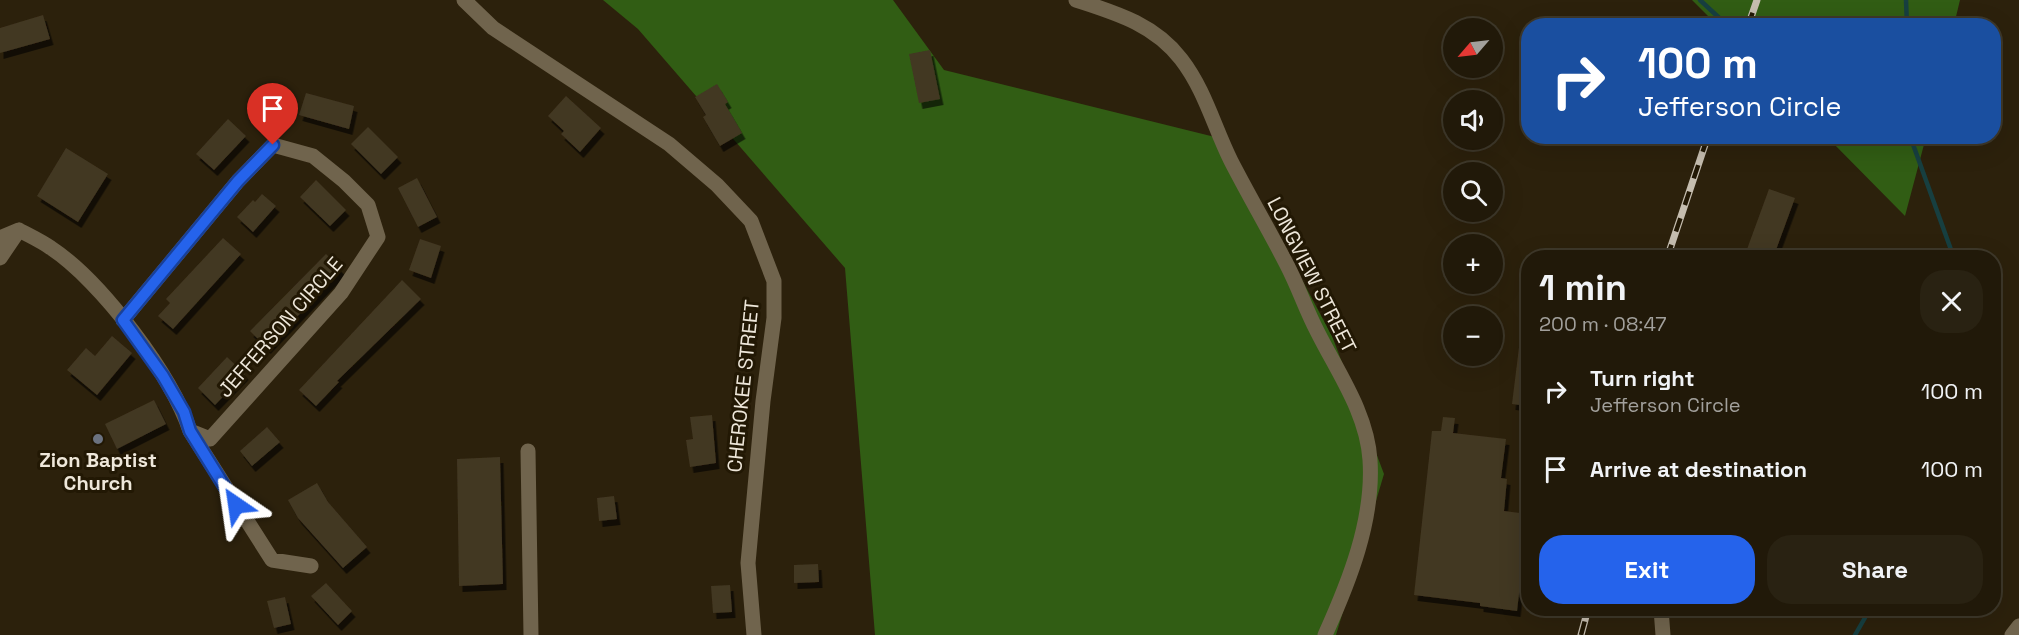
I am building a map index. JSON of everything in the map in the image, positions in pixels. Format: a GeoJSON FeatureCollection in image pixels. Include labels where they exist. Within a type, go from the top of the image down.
{"type":"FeatureCollection","features":[{"type":"Feature","properties":{"kind":"street","name":"CHEROKEE STREET"},"geometry":{"type":"LineString","coordinates":[[464,0],[493,28],[669,144],[717,185],[751,221],[774,280],[774,318],[762,411],[748,563],[754,635]]}},
{"type":"Feature","properties":{"kind":"street","name":"LONGVIEW STREET"},"geometry":{"type":"LineString","coordinates":[[1076,0],[1143,24],[1180,58],[1197,83],[1229,157],[1288,266],[1310,317],[1353,399],[1367,439],[1370,484],[1359,544],[1349,578],[1325,635]]}},
{"type":"Feature","properties":{"kind":"street","name":"JEFFERSON CIRCLE"},"geometry":{"type":"LineString","coordinates":[[123,320],[238,181],[273,145],[313,156],[368,205],[378,237],[341,293],[210,439],[190,431]]}},
{"type":"Feature","properties":{"kind":"street"},"geometry":{"type":"LineString","coordinates":[[0,238],[19,230]]}},
{"type":"Feature","properties":{"kind":"street"},"geometry":{"type":"LineString","coordinates":[[0,258],[19,230]]}},
{"type":"Feature","properties":{"kind":"street"},"geometry":{"type":"LineString","coordinates":[[19,230],[61,256],[86,278],[123,320],[163,376],[184,412],[190,431],[272,560],[311,566]]}},
{"type":"Feature","properties":{"kind":"street"},"geometry":{"type":"LineString","coordinates":[[528,451],[531,635]]}},
{"type":"Feature","properties":{"kind":"street"},"geometry":{"type":"LineString","coordinates":[[1662,616],[1663,635]]}},
{"type":"Feature","properties":{"kind":"street"},"geometry":{"type":"LineString","coordinates":[[2012,635],[2019,626]]}},
{"type":"Feature","properties":{"kind":"green space"},"geometry":{"type":"Polygon","coordinates":[[[603,0],[893,0],[944,70],[1227,140],[1332,336],[1384,474],[1336,635],[875,635],[845,268],[638,29],[603,0]]]}},
{"type":"Feature","properties":{"kind":"green space"},"geometry":{"type":"Polygon","coordinates":[[[1692,0],[1960,0],[1956,18],[1710,18],[1692,0]]]}},
{"type":"Feature","properties":{"kind":"green space"},"geometry":{"type":"Polygon","coordinates":[[[1834,144],[1924,144],[1905,216],[1834,144]]]}},
{"type":"Feature","properties":{"kind":"building"},"geometry":{"type":"Polygon","coordinates":[[[43,15],[50,39],[0,53],[0,28],[43,15]]]}},
{"type":"Feature","properties":{"kind":"building"},"geometry":{"type":"Polygon","coordinates":[[[930,50],[940,99],[919,103],[909,54],[930,50]]]}},
{"type":"Feature","properties":{"kind":"building"},"geometry":{"type":"Polygon","coordinates":[[[717,84],[728,102],[725,104],[742,133],[720,146],[703,117],[706,115],[695,97],[717,84]]]}},
{"type":"Feature","properties":{"kind":"building"},"geometry":{"type":"Polygon","coordinates":[[[306,93],[354,106],[349,129],[299,115],[306,93]]]}},
{"type":"Feature","properties":{"kind":"building"},"geometry":{"type":"Polygon","coordinates":[[[274,95],[283,114],[257,127],[247,107],[274,95]]]}},
{"type":"Feature","properties":{"kind":"building"},"geometry":{"type":"Polygon","coordinates":[[[566,96],[601,128],[580,152],[561,134],[564,131],[548,116],[566,96]]]}},
{"type":"Feature","properties":{"kind":"building"},"geometry":{"type":"Polygon","coordinates":[[[228,119],[246,136],[214,170],[196,154],[228,119]]]}},
{"type":"Feature","properties":{"kind":"building"},"geometry":{"type":"Polygon","coordinates":[[[368,127],[398,157],[381,174],[351,144],[368,127]]]}},
{"type":"Feature","properties":{"kind":"building"},"geometry":{"type":"Polygon","coordinates":[[[66,148],[108,174],[78,222],[37,196],[66,148]]]}},
{"type":"Feature","properties":{"kind":"building"},"geometry":{"type":"Polygon","coordinates":[[[417,178],[437,217],[418,227],[398,188],[417,178]]]}},
{"type":"Feature","properties":{"kind":"building"},"geometry":{"type":"Polygon","coordinates":[[[316,180],[346,210],[330,226],[300,197],[316,180]]]}},
{"type":"Feature","properties":{"kind":"building"},"geometry":{"type":"Polygon","coordinates":[[[1769,189],[1795,198],[1776,250],[1747,250],[1769,189]]]}},
{"type":"Feature","properties":{"kind":"building"},"geometry":{"type":"Polygon","coordinates":[[[262,194],[276,206],[253,232],[237,217],[262,194]]]}},
{"type":"Feature","properties":{"kind":"building"},"geometry":{"type":"Polygon","coordinates":[[[223,238],[241,254],[173,329],[158,316],[170,303],[166,299],[223,238]]]}},
{"type":"Feature","properties":{"kind":"building"},"geometry":{"type":"Polygon","coordinates":[[[420,239],[441,246],[431,278],[409,270],[420,239]]]}},
{"type":"Feature","properties":{"kind":"building"},"geometry":{"type":"Polygon","coordinates":[[[326,254],[342,270],[267,348],[250,331],[326,254]]]}},
{"type":"Feature","properties":{"kind":"building"},"geometry":{"type":"Polygon","coordinates":[[[402,280],[421,299],[337,381],[339,382],[316,406],[299,390],[402,280]]]}},
{"type":"Feature","properties":{"kind":"building"},"geometry":{"type":"Polygon","coordinates":[[[1521,331],[1521,405],[1512,404],[1521,331]]]}},
{"type":"Feature","properties":{"kind":"building"},"geometry":{"type":"Polygon","coordinates":[[[112,336],[132,353],[97,395],[67,370],[86,348],[95,356],[112,336]]]}},
{"type":"Feature","properties":{"kind":"building"},"geometry":{"type":"Polygon","coordinates":[[[227,357],[245,374],[215,405],[198,388],[227,357]]]}},
{"type":"Feature","properties":{"kind":"building"},"geometry":{"type":"Polygon","coordinates":[[[154,400],[166,424],[117,449],[105,424],[154,400]]]}},
{"type":"Feature","properties":{"kind":"building"},"geometry":{"type":"Polygon","coordinates":[[[712,415],[716,463],[690,467],[686,440],[693,439],[690,417],[712,415]]]}},
{"type":"Feature","properties":{"kind":"building"},"geometry":{"type":"Polygon","coordinates":[[[1443,417],[1455,418],[1453,433],[1506,439],[1501,478],[1507,479],[1504,511],[1521,513],[1521,585],[1517,611],[1480,606],[1480,603],[1414,595],[1432,431],[1441,431],[1443,417]]]}},
{"type":"Feature","properties":{"kind":"building"},"geometry":{"type":"Polygon","coordinates":[[[267,427],[280,442],[252,466],[240,451],[267,427]]]}},
{"type":"Feature","properties":{"kind":"building"},"geometry":{"type":"Polygon","coordinates":[[[500,457],[503,584],[459,586],[457,459],[500,457]]]}},
{"type":"Feature","properties":{"kind":"building"},"geometry":{"type":"Polygon","coordinates":[[[317,483],[328,502],[367,547],[343,568],[298,518],[288,500],[317,483]]]}},
{"type":"Feature","properties":{"kind":"building"},"geometry":{"type":"Polygon","coordinates":[[[614,496],[617,519],[599,521],[597,498],[614,496]]]}},
{"type":"Feature","properties":{"kind":"building"},"geometry":{"type":"Polygon","coordinates":[[[818,564],[819,582],[794,583],[794,565],[818,564]]]}},
{"type":"Feature","properties":{"kind":"building"},"geometry":{"type":"Polygon","coordinates":[[[326,583],[352,611],[338,625],[311,596],[326,583]]]}},
{"type":"Feature","properties":{"kind":"building"},"geometry":{"type":"Polygon","coordinates":[[[730,585],[732,612],[713,613],[711,586],[730,585]]]}},
{"type":"Feature","properties":{"kind":"building"},"geometry":{"type":"Polygon","coordinates":[[[285,597],[291,624],[274,628],[267,601],[285,597]]]}},
{"type":"Feature","properties":{"kind":"waterway"},"geometry":{"type":"LineString","coordinates":[[1700,0],[1719,18]]}},
{"type":"Feature","properties":{"kind":"waterway"},"geometry":{"type":"LineString","coordinates":[[1906,0],[1907,18]]}},
{"type":"Feature","properties":{"kind":"waterway"},"geometry":{"type":"LineString","coordinates":[[1913,144],[1951,250]]}},
{"type":"Feature","properties":{"kind":"waterway"},"geometry":{"type":"LineString","coordinates":[[1855,635],[1866,616]]}},
{"type":"Feature","properties":{"kind":"railway"},"geometry":{"type":"LineString","coordinates":[[1751,18],[1757,0]]}},
{"type":"Feature","properties":{"kind":"railway"},"geometry":{"type":"LineString","coordinates":[[1670,250],[1705,144]]}},
{"type":"Feature","properties":{"kind":"railway"},"geometry":{"type":"LineString","coordinates":[[1581,635],[1586,616]]}},
{"type":"Feature","properties":{"kind":"place","name":"Zion Baptist Church"},"geometry":{"type":"Point","coordinates":[98,439]}},
{"type":"Feature","properties":{"kind":"route"},"geometry":{"type":"LineString","coordinates":[[236,505],[190,431],[184,412],[163,376],[123,320],[238,181],[273,145]]}}]}
